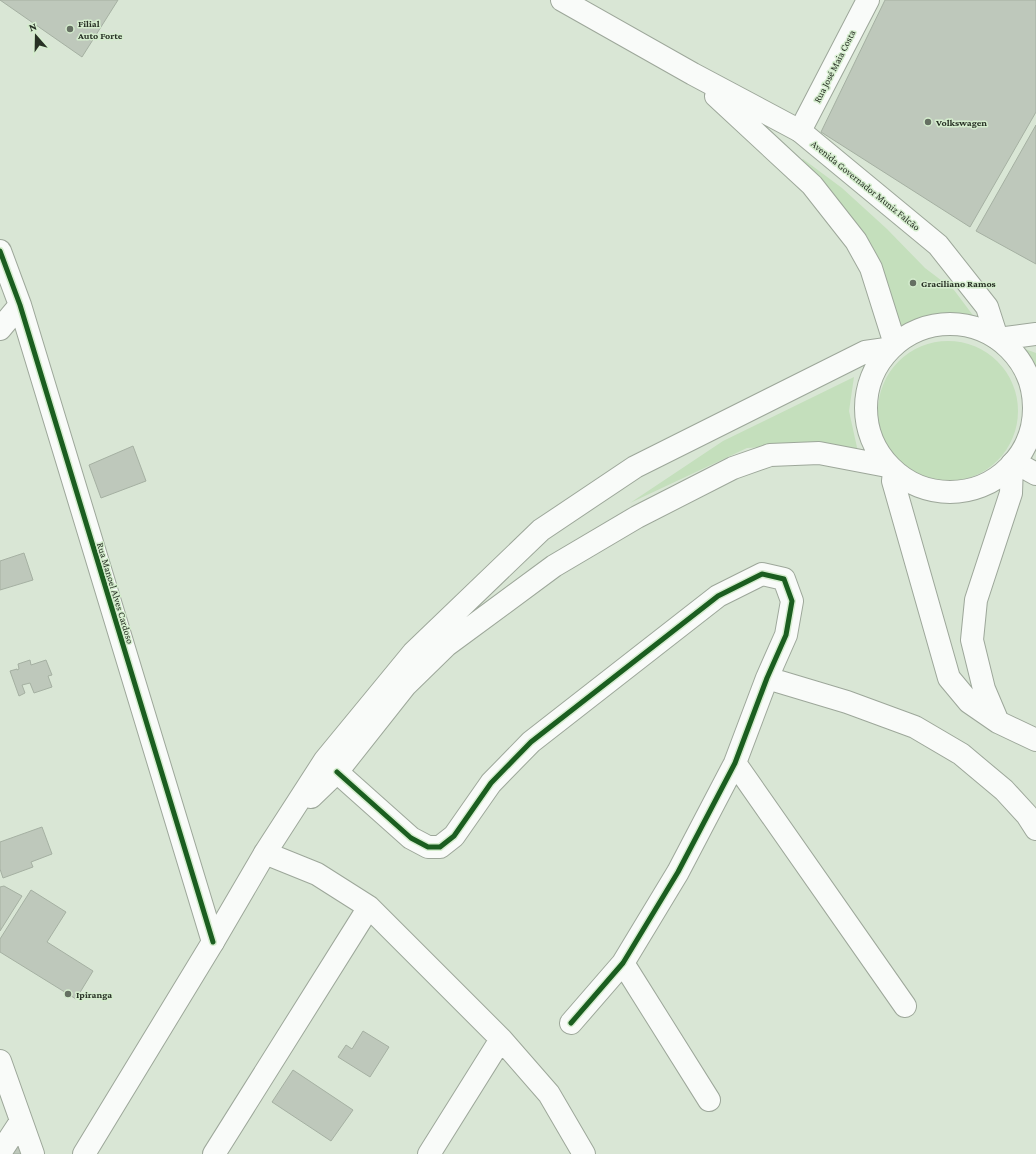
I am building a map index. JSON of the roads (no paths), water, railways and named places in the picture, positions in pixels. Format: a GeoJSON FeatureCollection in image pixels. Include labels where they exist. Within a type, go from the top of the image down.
{"type":"FeatureCollection","features":[{"type":"Feature","properties":{"kind":"main road","name":"Avenida Governador Muniz Falcão"},"geometry":{"type":"LineString","coordinates":[[562,0],[693,74],[800,131],[938,245],[987,307],[997,339]]}},
{"type":"Feature","properties":{"kind":"main road","name":"Rua José Maia Costa"},"geometry":{"type":"LineString","coordinates":[[800,131],[868,0]]}},
{"type":"Feature","properties":{"kind":"main road","name":"Avenida Governador Muniz Falcão"},"geometry":{"type":"LineString","coordinates":[[693,74],[812,185],[856,241],[871,268],[890,345]]}},
{"type":"Feature","properties":{"kind":"main road","name":"Rua Manoel Alves Cardoso"},"geometry":{"type":"LineString","coordinates":[[0,251],[20,305],[213,942]]}},
{"type":"Feature","properties":{"kind":"main road"},"geometry":{"type":"LineString","coordinates":[[0,329],[20,305]]}},
{"type":"Feature","properties":{"kind":"main road"},"geometry":{"type":"LineString","coordinates":[[84,1154],[213,942],[265,853],[325,760],[413,653],[541,530],[635,467],[865,352],[890,345],[928,327],[954,324],[979,329],[997,339],[1020,361],[1031,384],[1034,410],[1030,436],[1020,460],[1011,493],[976,600],[972,640],[984,689],[998,722]]}},
{"type":"Feature","properties":{"kind":"main road"},"geometry":{"type":"LineString","coordinates":[[997,339],[1036,334]]}},
{"type":"Feature","properties":{"kind":"main road"},"geometry":{"type":"LineString","coordinates":[[890,345],[865,398],[873,446],[890,469],[949,678],[969,702],[998,722],[1036,740]]}},
{"type":"Feature","properties":{"kind":"main road"},"geometry":{"type":"LineString","coordinates":[[285,821],[337,772],[405,686],[447,645],[554,566],[637,517],[733,468],[770,455],[819,453],[890,469],[929,491],[954,493],[978,488],[1020,460]]}},
{"type":"Feature","properties":{"kind":"main road"},"geometry":{"type":"LineString","coordinates":[[1020,460],[1036,474]]}},
{"type":"Feature","properties":{"kind":"main road"},"geometry":{"type":"LineString","coordinates":[[337,772],[411,838],[428,847],[440,847],[454,836],[491,783],[531,742],[718,596],[762,574],[784,579],[792,601],[786,635],[734,763],[678,872],[623,963],[571,1022]]}},
{"type":"Feature","properties":{"kind":"main road"},"geometry":{"type":"LineString","coordinates":[[768,678],[848,702],[915,727],[961,754],[1004,790],[1027,815],[1036,829]]}},
{"type":"Feature","properties":{"kind":"main road"},"geometry":{"type":"LineString","coordinates":[[734,763],[905,1006]]}},
{"type":"Feature","properties":{"kind":"main road"},"geometry":{"type":"LineString","coordinates":[[265,853],[317,874],[369,907],[501,1039],[549,1094],[584,1154]]}},
{"type":"Feature","properties":{"kind":"main road"},"geometry":{"type":"LineString","coordinates":[[214,1154],[369,907]]}},
{"type":"Feature","properties":{"kind":"main road"},"geometry":{"type":"LineString","coordinates":[[623,963],[709,1100]]}},
{"type":"Feature","properties":{"kind":"main road"},"geometry":{"type":"LineString","coordinates":[[429,1154],[501,1039]]}},
{"type":"Feature","properties":{"kind":"main road"},"geometry":{"type":"LineString","coordinates":[[0,1061],[33,1154]]}},
{"type":"Feature","properties":{"kind":"main road"},"geometry":{"type":"LineString","coordinates":[[0,1153],[21,1121]]}},
{"type":"Feature","properties":{"kind":"place","name":"Filial Auto Forte"},"geometry":{"type":"Point","coordinates":[70,29]}},
{"type":"Feature","properties":{"kind":"place","name":"Volkswagen"},"geometry":{"type":"Point","coordinates":[928,122]}},
{"type":"Feature","properties":{"kind":"place","name":"Graciliano Ramos"},"geometry":{"type":"Point","coordinates":[913,283]}},
{"type":"Feature","properties":{"kind":"place","name":"Ipiranga"},"geometry":{"type":"Point","coordinates":[68,994]}}]}
